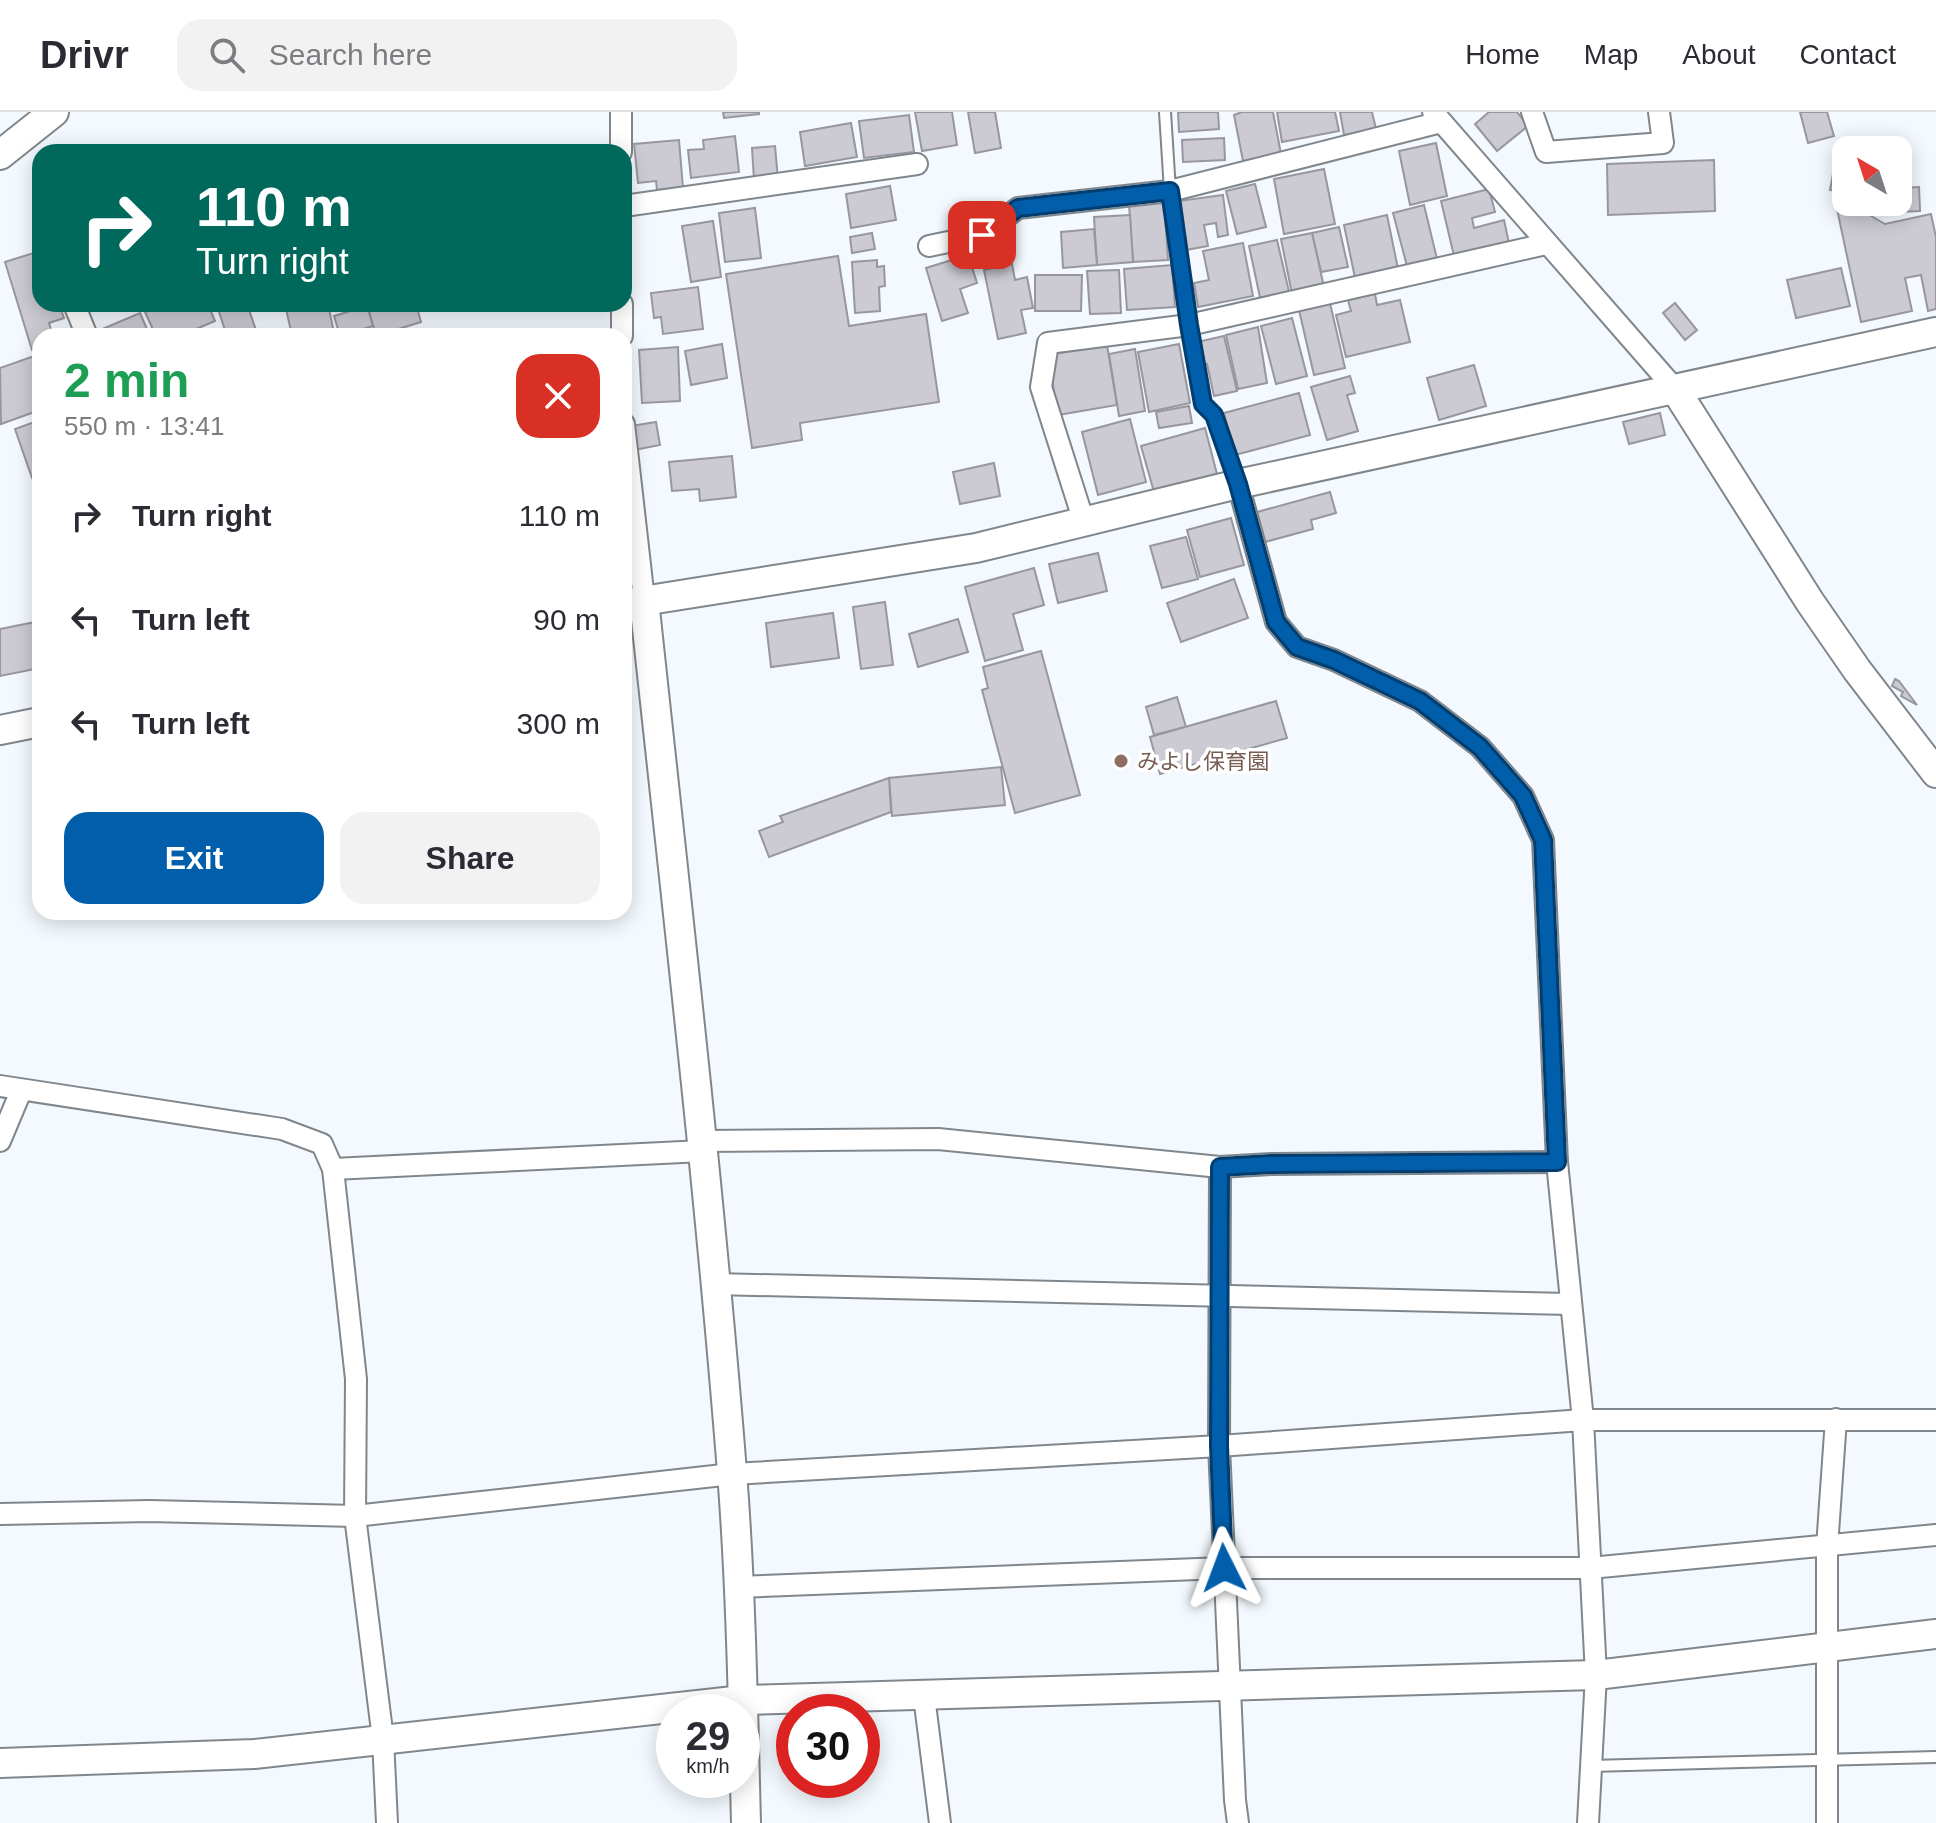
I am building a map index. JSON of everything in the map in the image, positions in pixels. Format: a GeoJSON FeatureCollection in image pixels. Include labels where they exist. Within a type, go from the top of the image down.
{"type":"FeatureCollection","features":[{"type":"Feature","properties":{"kind":"street"},"geometry":{"type":"LineString","coordinates":[[0,155],[54,112]]}},
{"type":"Feature","properties":{"kind":"street"},"geometry":{"type":"LineString","coordinates":[[621,112],[621,144]]}},
{"type":"Feature","properties":{"kind":"street"},"geometry":{"type":"LineString","coordinates":[[1532,112],[1546,152],[1663,143],[1659,112]]}},
{"type":"Feature","properties":{"kind":"street"},"geometry":{"type":"LineString","coordinates":[[929,246],[982,235],[1018,208],[1170,191],[1437,117],[1675,389],[1810,602],[1857,670],[1936,773]]}},
{"type":"Feature","properties":{"kind":"street"},"geometry":{"type":"LineString","coordinates":[[632,205],[917,164]]}},
{"type":"Feature","properties":{"kind":"street"},"geometry":{"type":"LineString","coordinates":[[1084,522],[1041,387],[1048,343],[1189,325],[1546,244]]}},
{"type":"Feature","properties":{"kind":"street"},"geometry":{"type":"LineString","coordinates":[[634,602],[976,548],[1238,484],[1936,332]]}},
{"type":"Feature","properties":{"kind":"street"},"geometry":{"type":"LineString","coordinates":[[1238,484],[1276,622],[1297,647],[1334,660],[1420,701],[1480,747],[1523,796],[1543,840],[1557,1162],[1583,1420],[1596,1675],[1588,1823]]}},
{"type":"Feature","properties":{"kind":"street"},"geometry":{"type":"LineString","coordinates":[[632,566],[702,1146],[732,1474],[743,1694]]}},
{"type":"Feature","properties":{"kind":"street"},"geometry":{"type":"LineString","coordinates":[[0,730],[32,724]]}},
{"type":"Feature","properties":{"kind":"street"},"geometry":{"type":"LineString","coordinates":[[0,1086],[282,1129],[322,1144],[333,1169],[356,1379],[355,1516],[383,1739],[387,1823]]}},
{"type":"Feature","properties":{"kind":"street"},"geometry":{"type":"LineString","coordinates":[[0,1141],[21,1091]]}},
{"type":"Feature","properties":{"kind":"street"},"geometry":{"type":"LineString","coordinates":[[333,1169],[702,1146],[938,1139],[1220,1167],[1557,1162]]}},
{"type":"Feature","properties":{"kind":"street"},"geometry":{"type":"LineString","coordinates":[[1220,1167],[1219,1446],[1238,1823]]}},
{"type":"Feature","properties":{"kind":"street"},"geometry":{"type":"LineString","coordinates":[[715,1284],[1571,1304]]}},
{"type":"Feature","properties":{"kind":"street"},"geometry":{"type":"LineString","coordinates":[[1827,1823],[1827,1547],[1836,1419]]}},
{"type":"Feature","properties":{"kind":"street"},"geometry":{"type":"LineString","coordinates":[[0,1514],[149,1511],[355,1516],[732,1474],[1219,1446],[1583,1420],[1936,1420]]}},
{"type":"Feature","properties":{"kind":"street"},"geometry":{"type":"LineString","coordinates":[[737,1587],[1224,1568],[1590,1568],[1936,1535]]}},
{"type":"Feature","properties":{"kind":"street"},"geometry":{"type":"LineString","coordinates":[[760,1700],[1596,1675],[1936,1634]]}},
{"type":"Feature","properties":{"kind":"street"},"geometry":{"type":"LineString","coordinates":[[924,1696],[940,1823]]}},
{"type":"Feature","properties":{"kind":"street"},"geometry":{"type":"LineString","coordinates":[[0,1763],[254,1754],[656,1709]]}},
{"type":"Feature","properties":{"kind":"street"},"geometry":{"type":"LineString","coordinates":[[745,1798],[746,1823]]}},
{"type":"Feature","properties":{"kind":"lane"},"geometry":{"type":"LineString","coordinates":[[1165,112],[1170,191],[1203,404],[1214,415],[1238,484]]}},
{"type":"Feature","properties":{"kind":"lane"},"geometry":{"type":"LineString","coordinates":[[1589,1766],[1936,1757]]}},
{"type":"Feature","properties":{"kind":"building"},"geometry":{"type":"Polygon","coordinates":[[[723,112],[759,112],[759,114],[724,118],[723,112]]]}},
{"type":"Feature","properties":{"kind":"building"},"geometry":{"type":"Polygon","coordinates":[[[915,112],[952,112],[957,145],[922,151],[915,112]]]}},
{"type":"Feature","properties":{"kind":"building"},"geometry":{"type":"Polygon","coordinates":[[[968,112],[995,112],[1001,148],[975,153],[968,112]]]}},
{"type":"Feature","properties":{"kind":"building"},"geometry":{"type":"Polygon","coordinates":[[[1178,112],[1218,112],[1219,129],[1179,132],[1178,112]]]}},
{"type":"Feature","properties":{"kind":"building"},"geometry":{"type":"Polygon","coordinates":[[[1273,112],[1281,154],[1243,161],[1234,115],[1273,112]]]}},
{"type":"Feature","properties":{"kind":"building"},"geometry":{"type":"Polygon","coordinates":[[[1277,112],[1335,112],[1339,131],[1282,142],[1277,112]]]}},
{"type":"Feature","properties":{"kind":"building"},"geometry":{"type":"Polygon","coordinates":[[[1340,112],[1372,112],[1376,129],[1344,135],[1340,112]]]}},
{"type":"Feature","properties":{"kind":"building"},"geometry":{"type":"Polygon","coordinates":[[[1489,112],[1517,112],[1528,126],[1497,151],[1475,124],[1489,112]]]}},
{"type":"Feature","properties":{"kind":"building"},"geometry":{"type":"Polygon","coordinates":[[[1800,112],[1827,112],[1834,136],[1808,143],[1800,112]]]}},
{"type":"Feature","properties":{"kind":"building"},"geometry":{"type":"Polygon","coordinates":[[[909,115],[914,152],[864,158],[859,121],[909,115]]]}},
{"type":"Feature","properties":{"kind":"building"},"geometry":{"type":"Polygon","coordinates":[[[851,123],[857,157],[805,166],[800,132],[851,123]]]}},
{"type":"Feature","properties":{"kind":"building"},"geometry":{"type":"Polygon","coordinates":[[[735,136],[739,172],[691,178],[688,150],[704,149],[703,140],[735,136]]]}},
{"type":"Feature","properties":{"kind":"building"},"geometry":{"type":"Polygon","coordinates":[[[1224,138],[1225,160],[1183,162],[1182,140],[1224,138]]]}},
{"type":"Feature","properties":{"kind":"building"},"geometry":{"type":"Polygon","coordinates":[[[679,140],[683,188],[657,190],[656,181],[638,183],[634,144],[679,140]]]}},
{"type":"Feature","properties":{"kind":"building"},"geometry":{"type":"Polygon","coordinates":[[[1436,143],[1447,196],[1410,205],[1399,151],[1436,143]]]}},
{"type":"Feature","properties":{"kind":"building"},"geometry":{"type":"Polygon","coordinates":[[[775,146],[778,179],[754,180],[752,148],[775,146]]]}},
{"type":"Feature","properties":{"kind":"building"},"geometry":{"type":"Polygon","coordinates":[[[1714,160],[1715,211],[1608,215],[1607,164],[1714,160]]]}},
{"type":"Feature","properties":{"kind":"building"},"geometry":{"type":"Polygon","coordinates":[[[1324,169],[1335,224],[1284,234],[1274,179],[1324,169]]]}},
{"type":"Feature","properties":{"kind":"building"},"geometry":{"type":"Polygon","coordinates":[[[1255,184],[1266,227],[1237,234],[1226,191],[1255,184]]]}},
{"type":"Feature","properties":{"kind":"building"},"geometry":{"type":"Polygon","coordinates":[[[890,186],[896,220],[851,228],[846,194],[890,186]]]}},
{"type":"Feature","properties":{"kind":"building"},"geometry":{"type":"Polygon","coordinates":[[[1912,187],[1919,187],[1920,211],[1912,211],[1912,187]]]}},
{"type":"Feature","properties":{"kind":"building"},"geometry":{"type":"Polygon","coordinates":[[[1489,189],[1495,212],[1472,218],[1474,228],[1504,220],[1509,243],[1454,256],[1441,201],[1489,189]]]}},
{"type":"Feature","properties":{"kind":"building"},"geometry":{"type":"Polygon","coordinates":[[[1223,195],[1228,235],[1218,237],[1216,223],[1204,225],[1208,246],[1186,250],[1179,201],[1223,195]]]}},
{"type":"Feature","properties":{"kind":"building"},"geometry":{"type":"Polygon","coordinates":[[[1164,201],[1168,260],[1133,262],[1129,204],[1164,201]]]}},
{"type":"Feature","properties":{"kind":"building"},"geometry":{"type":"Polygon","coordinates":[[[1424,205],[1438,263],[1408,270],[1393,213],[1424,205]]]}},
{"type":"Feature","properties":{"kind":"building"},"geometry":{"type":"Polygon","coordinates":[[[755,208],[761,258],[725,262],[719,213],[755,208]]]}},
{"type":"Feature","properties":{"kind":"building"},"geometry":{"type":"Polygon","coordinates":[[[1931,214],[1936,237],[1936,309],[1928,311],[1921,275],[1905,278],[1912,311],[1861,322],[1838,216],[1871,216],[1885,224],[1931,214]]]}},
{"type":"Feature","properties":{"kind":"building"},"geometry":{"type":"Polygon","coordinates":[[[1130,215],[1133,262],[1097,265],[1094,217],[1130,215]]]}},
{"type":"Feature","properties":{"kind":"building"},"geometry":{"type":"Polygon","coordinates":[[[1387,215],[1398,269],[1355,278],[1344,225],[1387,215]]]}},
{"type":"Feature","properties":{"kind":"building"},"geometry":{"type":"Polygon","coordinates":[[[713,221],[721,277],[691,282],[682,226],[713,221]]]}},
{"type":"Feature","properties":{"kind":"building"},"geometry":{"type":"Polygon","coordinates":[[[1339,227],[1348,267],[1321,272],[1312,233],[1339,227]]]}},
{"type":"Feature","properties":{"kind":"building"},"geometry":{"type":"Polygon","coordinates":[[[1094,229],[1097,265],[1063,268],[1061,232],[1094,229]]]}},
{"type":"Feature","properties":{"kind":"building"},"geometry":{"type":"Polygon","coordinates":[[[872,233],[875,249],[852,253],[850,237],[872,233]]]}},
{"type":"Feature","properties":{"kind":"building"},"geometry":{"type":"Polygon","coordinates":[[[1312,233],[1324,287],[1292,294],[1281,239],[1312,233]]]}},
{"type":"Feature","properties":{"kind":"building"},"geometry":{"type":"Polygon","coordinates":[[[1277,240],[1290,296],[1261,302],[1249,246],[1277,240]]]}},
{"type":"Feature","properties":{"kind":"building"},"geometry":{"type":"Polygon","coordinates":[[[1243,243],[1253,296],[1198,307],[1194,283],[1209,280],[1203,251],[1243,243]]]}},
{"type":"Feature","properties":{"kind":"building"},"geometry":{"type":"Polygon","coordinates":[[[32,254],[32,312],[62,312],[64,318],[49,323],[51,328],[32,328],[32,350],[5,262],[32,254]]]}},
{"type":"Feature","properties":{"kind":"building"},"geometry":{"type":"Polygon","coordinates":[[[968,255],[977,283],[960,289],[968,313],[942,321],[926,268],[968,255]]]}},
{"type":"Feature","properties":{"kind":"building"},"geometry":{"type":"Polygon","coordinates":[[[838,256],[849,326],[926,314],[939,402],[800,423],[802,440],[752,448],[726,274],[838,256]]]}},
{"type":"Feature","properties":{"kind":"building"},"geometry":{"type":"Polygon","coordinates":[[[877,260],[877,267],[884,266],[885,286],[879,287],[880,311],[855,313],[852,262],[877,260]]]}},
{"type":"Feature","properties":{"kind":"building"},"geometry":{"type":"Polygon","coordinates":[[[1012,264],[1015,280],[1027,277],[1033,308],[1021,310],[1026,333],[998,339],[984,270],[1012,264]]]}},
{"type":"Feature","properties":{"kind":"building"},"geometry":{"type":"Polygon","coordinates":[[[1172,265],[1175,307],[1127,310],[1124,269],[1172,265]]]}},
{"type":"Feature","properties":{"kind":"building"},"geometry":{"type":"Polygon","coordinates":[[[1841,268],[1850,306],[1796,318],[1787,280],[1841,268]]]}},
{"type":"Feature","properties":{"kind":"building"},"geometry":{"type":"Polygon","coordinates":[[[1119,270],[1121,313],[1090,314],[1087,271],[1119,270]]]}},
{"type":"Feature","properties":{"kind":"building"},"geometry":{"type":"Polygon","coordinates":[[[1035,275],[1082,275],[1081,311],[1035,311],[1035,275]]]}},
{"type":"Feature","properties":{"kind":"building"},"geometry":{"type":"Polygon","coordinates":[[[698,287],[703,329],[663,334],[661,317],[654,318],[651,293],[698,287]]]}},
{"type":"Feature","properties":{"kind":"building"},"geometry":{"type":"Polygon","coordinates":[[[1375,294],[1377,305],[1400,300],[1410,342],[1346,357],[1336,315],[1351,311],[1348,300],[1375,294]]]}},
{"type":"Feature","properties":{"kind":"building"},"geometry":{"type":"Polygon","coordinates":[[[1330,303],[1345,368],[1314,375],[1299,310],[1330,303]]]}},
{"type":"Feature","properties":{"kind":"building"},"geometry":{"type":"Polygon","coordinates":[[[1675,303],[1697,330],[1685,340],[1663,313],[1675,303]]]}},
{"type":"Feature","properties":{"kind":"building"},"geometry":{"type":"Polygon","coordinates":[[[145,312],[211,312],[215,321],[199,328],[152,328],[145,312]]]}},
{"type":"Feature","properties":{"kind":"building"},"geometry":{"type":"Polygon","coordinates":[[[219,312],[250,312],[255,328],[224,328],[219,312]]]}},
{"type":"Feature","properties":{"kind":"building"},"geometry":{"type":"Polygon","coordinates":[[[287,312],[330,312],[333,328],[290,328],[287,312]]]}},
{"type":"Feature","properties":{"kind":"building"},"geometry":{"type":"Polygon","coordinates":[[[347,312],[369,312],[373,326],[338,328],[334,316],[347,312]]]}},
{"type":"Feature","properties":{"kind":"building"},"geometry":{"type":"Polygon","coordinates":[[[369,312],[418,312],[421,322],[402,328],[374,328],[369,312]]]}},
{"type":"Feature","properties":{"kind":"building"},"geometry":{"type":"Polygon","coordinates":[[[140,313],[147,328],[104,328],[140,313]]]}},
{"type":"Feature","properties":{"kind":"building"},"geometry":{"type":"Polygon","coordinates":[[[1292,318],[1307,376],[1276,384],[1261,326],[1292,318]]]}},
{"type":"Feature","properties":{"kind":"building"},"geometry":{"type":"Polygon","coordinates":[[[1258,327],[1267,383],[1238,389],[1226,335],[1258,327]]]}},
{"type":"Feature","properties":{"kind":"building"},"geometry":{"type":"Polygon","coordinates":[[[1224,336],[1237,391],[1214,396],[1207,364],[1199,366],[1193,343],[1224,336]]]}},
{"type":"Feature","properties":{"kind":"building"},"geometry":{"type":"Polygon","coordinates":[[[722,344],[727,378],[691,385],[685,351],[722,344]]]}},
{"type":"Feature","properties":{"kind":"building"},"geometry":{"type":"Polygon","coordinates":[[[1179,344],[1190,403],[1149,412],[1138,352],[1179,344]]]}},
{"type":"Feature","properties":{"kind":"building"},"geometry":{"type":"Polygon","coordinates":[[[1107,345],[1117,405],[1058,415],[1048,355],[1107,345]]]}},
{"type":"Feature","properties":{"kind":"building"},"geometry":{"type":"Polygon","coordinates":[[[678,347],[680,401],[642,403],[639,350],[678,347]]]}},
{"type":"Feature","properties":{"kind":"building"},"geometry":{"type":"Polygon","coordinates":[[[1135,349],[1145,411],[1119,416],[1109,354],[1135,349]]]}},
{"type":"Feature","properties":{"kind":"building"},"geometry":{"type":"Polygon","coordinates":[[[32,357],[32,413],[1,424],[0,368],[32,357]]]}},
{"type":"Feature","properties":{"kind":"building"},"geometry":{"type":"Polygon","coordinates":[[[1474,365],[1486,406],[1439,420],[1427,378],[1474,365]]]}},
{"type":"Feature","properties":{"kind":"building"},"geometry":{"type":"Polygon","coordinates":[[[1350,376],[1355,393],[1347,395],[1358,431],[1327,440],[1311,387],[1350,376]]]}},
{"type":"Feature","properties":{"kind":"building"},"geometry":{"type":"Polygon","coordinates":[[[1299,393],[1310,435],[1235,455],[1224,413],[1299,393]]]}},
{"type":"Feature","properties":{"kind":"building"},"geometry":{"type":"Polygon","coordinates":[[[1189,406],[1192,423],[1159,428],[1156,412],[1189,406]]]}},
{"type":"Feature","properties":{"kind":"building"},"geometry":{"type":"Polygon","coordinates":[[[1660,413],[1665,435],[1629,444],[1623,422],[1660,413]]]}},
{"type":"Feature","properties":{"kind":"building"},"geometry":{"type":"Polygon","coordinates":[[[1130,419],[1146,482],[1098,495],[1082,432],[1130,419]]]}},
{"type":"Feature","properties":{"kind":"building"},"geometry":{"type":"Polygon","coordinates":[[[656,422],[660,445],[634,450],[632,426],[656,422]]]}},
{"type":"Feature","properties":{"kind":"building"},"geometry":{"type":"Polygon","coordinates":[[[32,423],[32,478],[15,429],[32,423]]]}},
{"type":"Feature","properties":{"kind":"building"},"geometry":{"type":"Polygon","coordinates":[[[1205,428],[1217,474],[1154,492],[1141,446],[1205,428]]]}},
{"type":"Feature","properties":{"kind":"building"},"geometry":{"type":"Polygon","coordinates":[[[732,456],[736,497],[700,501],[699,489],[672,491],[669,462],[732,456]]]}},
{"type":"Feature","properties":{"kind":"building"},"geometry":{"type":"Polygon","coordinates":[[[994,463],[1000,496],[960,504],[953,472],[994,463]]]}},
{"type":"Feature","properties":{"kind":"building"},"geometry":{"type":"Polygon","coordinates":[[[1330,492],[1336,513],[1311,520],[1313,529],[1265,542],[1257,512],[1330,492]]]}},
{"type":"Feature","properties":{"kind":"building"},"geometry":{"type":"Polygon","coordinates":[[[1231,518],[1244,565],[1200,577],[1187,530],[1231,518]]]}},
{"type":"Feature","properties":{"kind":"building"},"geometry":{"type":"Polygon","coordinates":[[[1186,537],[1198,579],[1162,588],[1150,546],[1186,537]]]}},
{"type":"Feature","properties":{"kind":"building"},"geometry":{"type":"Polygon","coordinates":[[[1098,553],[1107,591],[1058,603],[1049,564],[1098,553]]]}},
{"type":"Feature","properties":{"kind":"building"},"geometry":{"type":"Polygon","coordinates":[[[1034,568],[1044,605],[1013,614],[1023,650],[985,661],[965,587],[1034,568]]]}},
{"type":"Feature","properties":{"kind":"building"},"geometry":{"type":"Polygon","coordinates":[[[1234,579],[1248,618],[1181,642],[1167,603],[1234,579]]]}},
{"type":"Feature","properties":{"kind":"building"},"geometry":{"type":"Polygon","coordinates":[[[885,602],[893,665],[861,669],[853,607],[885,602]]]}},
{"type":"Feature","properties":{"kind":"building"},"geometry":{"type":"Polygon","coordinates":[[[833,613],[839,658],[771,667],[766,623],[833,613]]]}},
{"type":"Feature","properties":{"kind":"building"},"geometry":{"type":"Polygon","coordinates":[[[958,619],[968,652],[918,667],[909,634],[958,619]]]}},
{"type":"Feature","properties":{"kind":"building"},"geometry":{"type":"Polygon","coordinates":[[[32,623],[32,670],[0,676],[0,629],[32,623]]]}},
{"type":"Feature","properties":{"kind":"building"},"geometry":{"type":"Polygon","coordinates":[[[1041,651],[1080,795],[1015,813],[982,690],[988,688],[983,667],[1041,651]]]}},
{"type":"Feature","properties":{"kind":"building"},"geometry":{"type":"Polygon","coordinates":[[[1895,679],[1917,705],[1901,696],[1903,692],[1892,686],[1895,679]]]}},
{"type":"Feature","properties":{"kind":"building"},"geometry":{"type":"Polygon","coordinates":[[[1177,697],[1186,727],[1154,735],[1146,707],[1177,697]]]}},
{"type":"Feature","properties":{"kind":"building"},"geometry":{"type":"Polygon","coordinates":[[[1276,701],[1287,738],[1160,774],[1150,737],[1276,701]]]}},
{"type":"Feature","properties":{"kind":"building"},"geometry":{"type":"Polygon","coordinates":[[[1001,767],[1005,805],[892,816],[889,778],[1001,767]]]}},
{"type":"Feature","properties":{"kind":"building"},"geometry":{"type":"Polygon","coordinates":[[[889,778],[891,812],[769,857],[759,831],[783,822],[780,816],[889,778]]]}},
{"type":"Feature","properties":{"kind":"place","name":"みよし保育園"},"geometry":{"type":"Point","coordinates":[1121,761]}},
{"type":"Feature","properties":{"kind":"route"},"geometry":{"type":"LineString","coordinates":[[982,235],[1018,208],[1170,191],[1203,404],[1214,415],[1238,484],[1276,622],[1297,647],[1334,660],[1420,701],[1480,747],[1523,796],[1543,840],[1557,1162],[1220,1167],[1219,1446],[1224,1568]]}}]}
